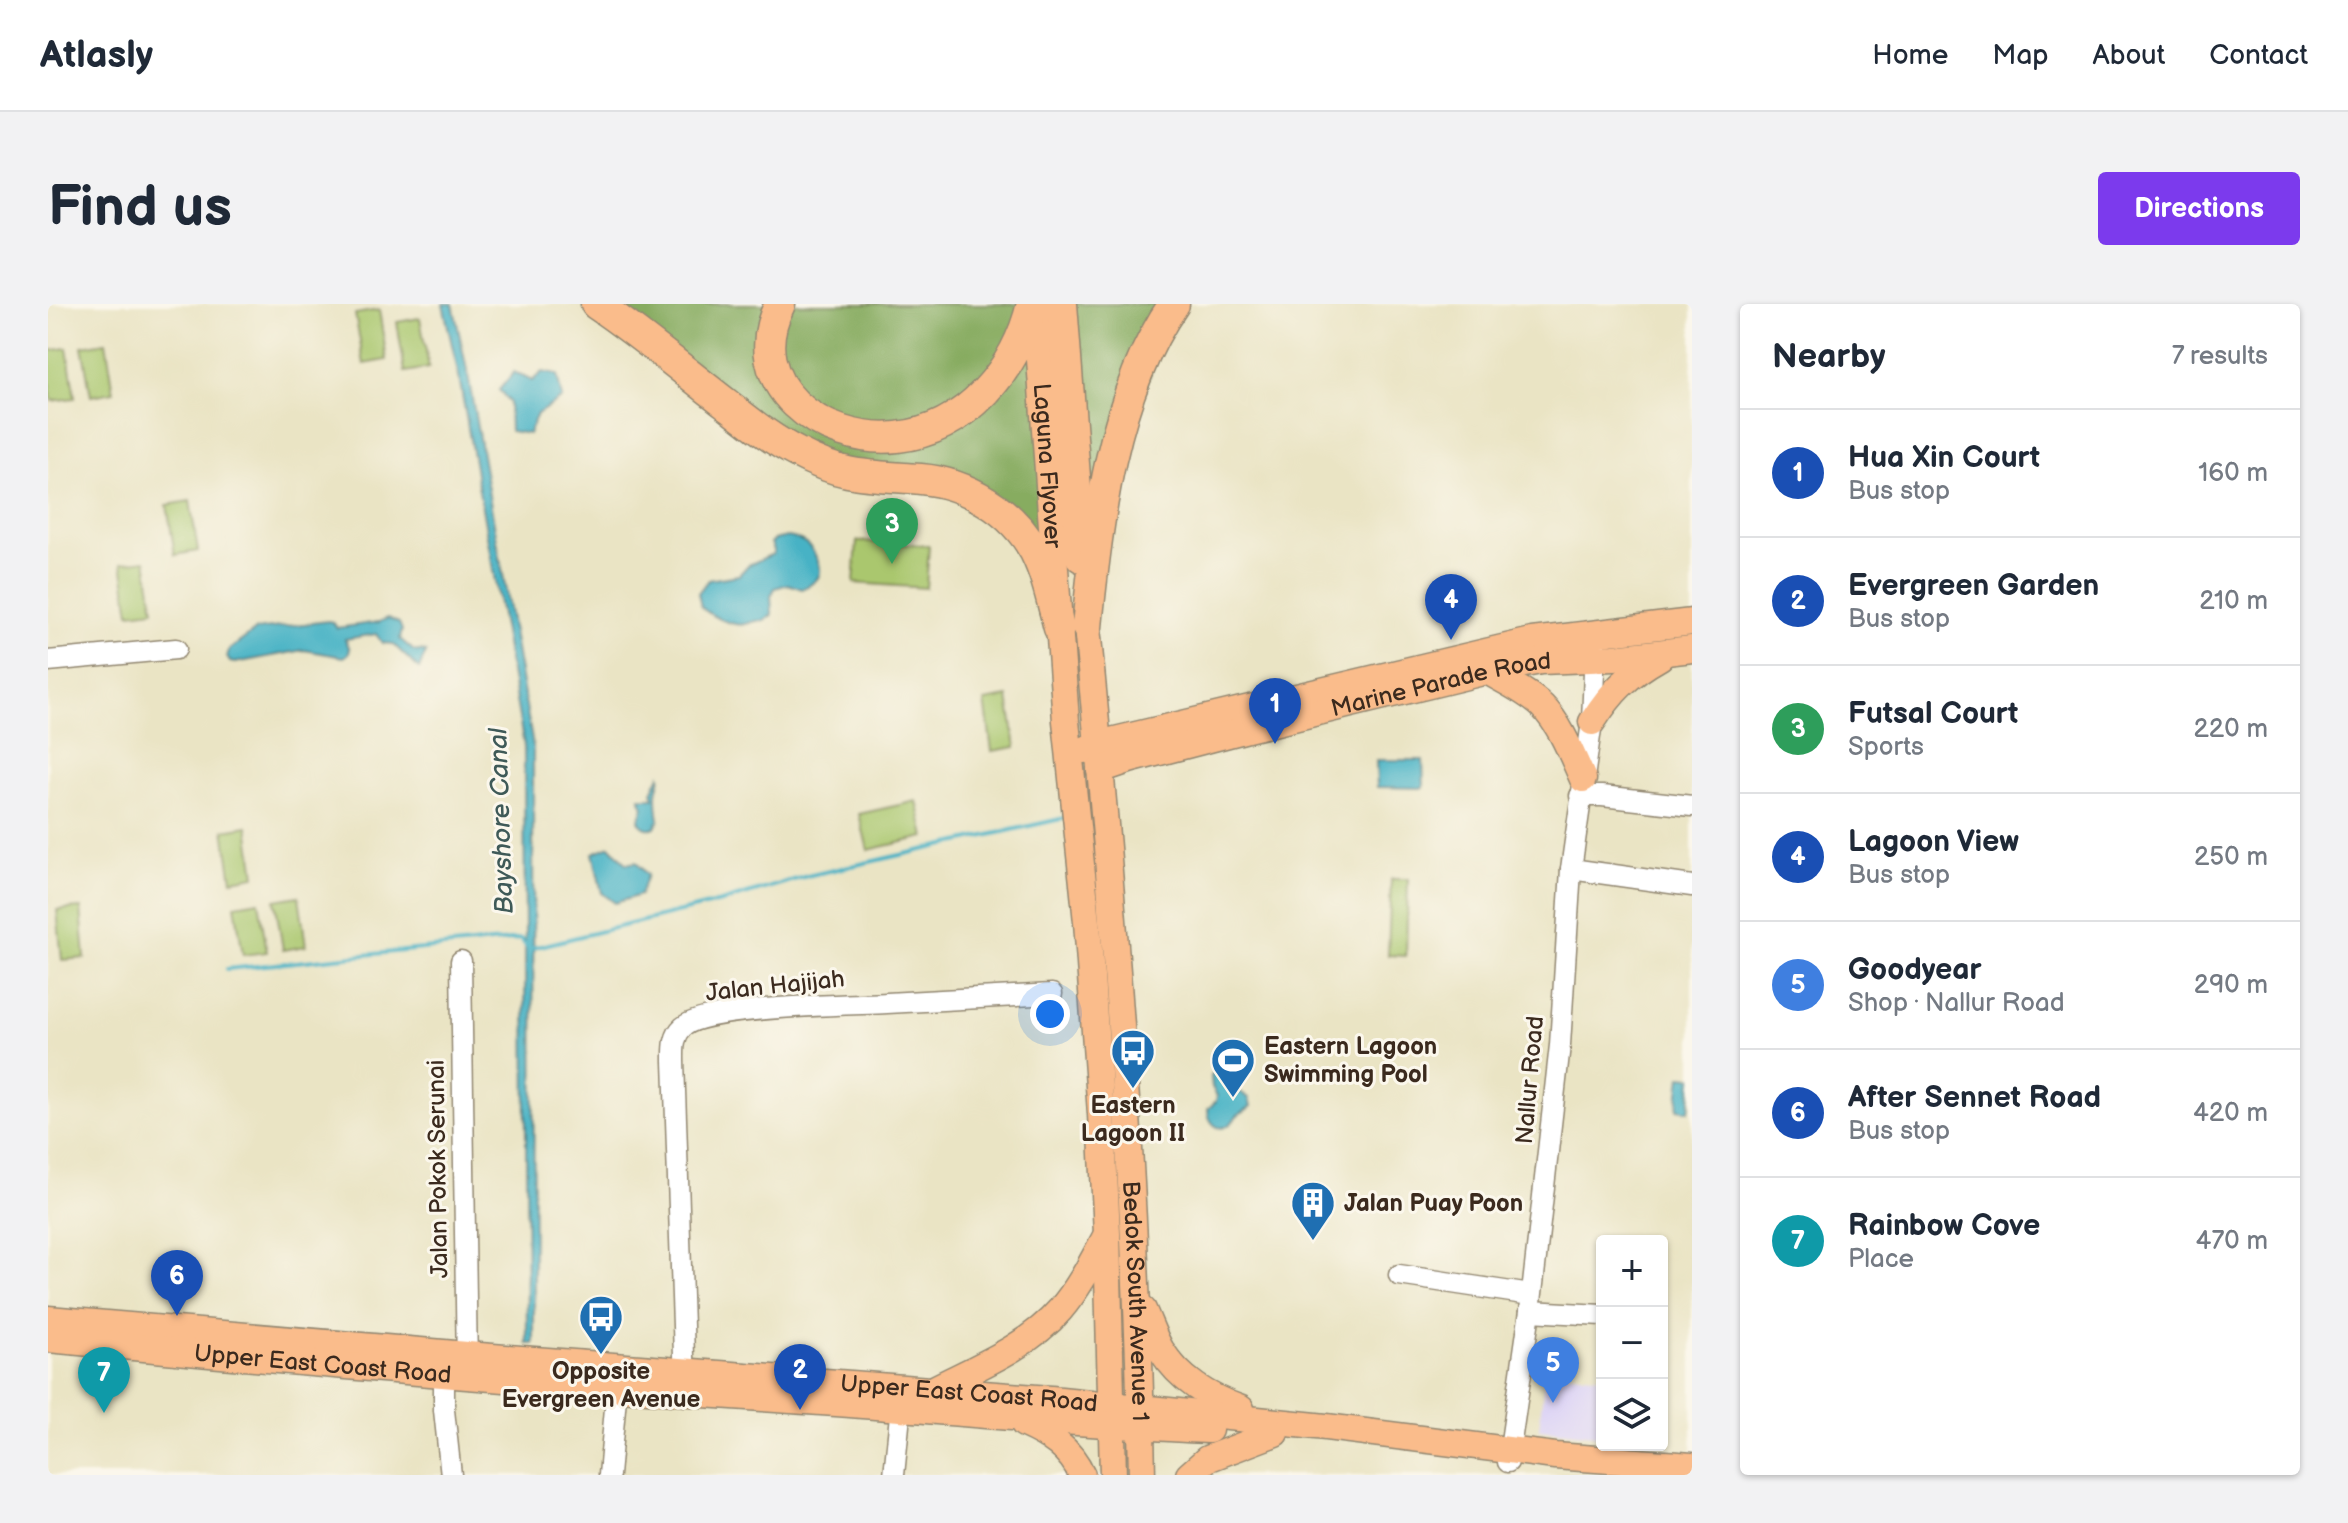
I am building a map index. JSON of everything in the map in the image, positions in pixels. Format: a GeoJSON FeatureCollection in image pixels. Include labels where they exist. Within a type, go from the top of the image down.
{"type":"FeatureCollection","features":[{"type":"Feature","properties":{"kind":"highway"},"geometry":{"type":"LineString","coordinates":[[596,304],[747,419],[797,453],[827,467],[853,474],[943,482],[991,504],[1015,525],[1034,551],[1073,628]]}},
{"type":"Feature","properties":{"kind":"highway"},"geometry":{"type":"LineString","coordinates":[[780,304],[772,323],[770,355],[773,371],[786,394],[801,409],[827,425],[860,435],[884,438],[909,436],[937,426],[981,396],[1010,360],[1034,304]]}},
{"type":"Feature","properties":{"kind":"highway"},"geometry":{"type":"LineString","coordinates":[[1062,304],[1073,628]]}},
{"type":"Feature","properties":{"kind":"highway"},"geometry":{"type":"LineString","coordinates":[[1073,628],[1118,435],[1145,356],[1174,304]]}},
{"type":"Feature","properties":{"kind":"main road","name":"Laguna Flyover"},"geometry":{"type":"LineString","coordinates":[[1034,304],[1073,628]]}},
{"type":"Feature","properties":{"kind":"main road","name":"Marine Parade Road"},"geometry":{"type":"LineString","coordinates":[[1099,757],[1129,760],[1692,622]]}},
{"type":"Feature","properties":{"kind":"main road","name":"Bedok South Avenue 1"},"geometry":{"type":"LineString","coordinates":[[1073,628],[1099,757],[1118,965],[1138,1300],[1142,1475]]}},
{"type":"Feature","properties":{"kind":"main road","name":"Bedok South Avenue 1"},"geometry":{"type":"LineString","coordinates":[[1073,628],[1072,774],[1094,1002],[1107,1234],[1113,1475]]}},
{"type":"Feature","properties":{"kind":"main road","name":"Marine Parade Road"},"geometry":{"type":"LineString","coordinates":[[1099,757],[1329,690],[1532,641],[1679,651]]}},
{"type":"Feature","properties":{"kind":"main road"},"geometry":{"type":"LineString","coordinates":[[1592,722],[1605,702],[1633,672],[1679,651]]}},
{"type":"Feature","properties":{"kind":"main road"},"geometry":{"type":"LineString","coordinates":[[1487,671],[1523,691],[1553,720],[1582,787]]}},
{"type":"Feature","properties":{"kind":"main road"},"geometry":{"type":"LineString","coordinates":[[1072,774],[1078,756],[1086,749],[1099,757]]}},
{"type":"Feature","properties":{"kind":"main road"},"geometry":{"type":"LineString","coordinates":[[934,1389],[1044,1326],[1083,1280],[1107,1234]]}},
{"type":"Feature","properties":{"kind":"main road"},"geometry":{"type":"LineString","coordinates":[[1138,1300],[1162,1351],[1193,1385],[1214,1399],[1256,1414],[1326,1427]]}},
{"type":"Feature","properties":{"kind":"main road","name":"Upper East Coast Road"},"geometry":{"type":"LineString","coordinates":[[48,1319],[456,1365]]}},
{"type":"Feature","properties":{"kind":"main road","name":"Upper East Coast Road"},"geometry":{"type":"LineString","coordinates":[[48,1339],[901,1398],[1007,1416],[1111,1416],[1326,1427],[1388,1441]]}},
{"type":"Feature","properties":{"kind":"main road","name":"Upper East Coast Road"},"geometry":{"type":"LineString","coordinates":[[901,1398],[934,1389],[1051,1399],[1111,1416]]}},
{"type":"Feature","properties":{"kind":"main road"},"geometry":{"type":"LineString","coordinates":[[1007,1416],[1047,1434],[1067,1451],[1082,1475]]}},
{"type":"Feature","properties":{"kind":"main road","name":"Upper East Coast Road"},"geometry":{"type":"LineString","coordinates":[[1141,1418],[1275,1433],[1388,1441],[1556,1466],[1668,1475]]}},
{"type":"Feature","properties":{"kind":"main road"},"geometry":{"type":"LineString","coordinates":[[1189,1475],[1207,1459],[1275,1433]]}},
{"type":"Feature","properties":{"kind":"main road","name":"Upper East Coast Road"},"geometry":{"type":"LineString","coordinates":[[1556,1466],[1692,1466]]}},
{"type":"Feature","properties":{"kind":"street","name":"Nallur Road"},"geometry":{"type":"LineString","coordinates":[[1509,1457],[1560,1045],[1571,869],[1592,722],[1594,646]]}},
{"type":"Feature","properties":{"kind":"street"},"geometry":{"type":"LineString","coordinates":[[48,661],[175,654],[48,672]]}},
{"type":"Feature","properties":{"kind":"street"},"geometry":{"type":"LineString","coordinates":[[1582,787],[1602,796],[1692,806]]}},
{"type":"Feature","properties":{"kind":"street"},"geometry":{"type":"LineString","coordinates":[[1571,869],[1692,886]]}},
{"type":"Feature","properties":{"kind":"street","name":"Jalan Pokok Serunai"},"geometry":{"type":"LineString","coordinates":[[451,1475],[444,1410],[456,1365],[461,961]]}},
{"type":"Feature","properties":{"kind":"street","name":"Jalan Hajijah"},"geometry":{"type":"LineString","coordinates":[[685,1382],[674,1046],[681,1028],[706,1017],[768,1009],[1052,994]]}},
{"type":"Feature","properties":{"kind":"street"},"geometry":{"type":"LineString","coordinates":[[1399,1275],[1596,1314]]}},
{"type":"Feature","properties":{"kind":"street"},"geometry":{"type":"LineString","coordinates":[[609,1475],[618,1378]]}},
{"type":"Feature","properties":{"kind":"street"},"geometry":{"type":"LineString","coordinates":[[894,1475],[901,1398]]}},
{"type":"Feature","properties":{"kind":"shaded area"},"geometry":{"type":"Polygon","coordinates":[[[1545,1371],[1596,1376],[1596,1435],[1539,1429],[1545,1371]]]}},
{"type":"Feature","properties":{"kind":"green space"},"geometry":{"type":"Polygon","coordinates":[[[600,304],[1036,304],[1058,624],[991,504],[837,470],[600,304]]]}},
{"type":"Feature","properties":{"kind":"green space"},"geometry":{"type":"Polygon","coordinates":[[[1062,304],[1174,304],[1096,533],[1062,304]]]}},
{"type":"Feature","properties":{"kind":"green space"},"geometry":{"type":"Polygon","coordinates":[[[379,310],[387,360],[364,364],[355,314],[379,310]]]}},
{"type":"Feature","properties":{"kind":"green space"},"geometry":{"type":"Polygon","coordinates":[[[420,318],[429,368],[405,372],[397,322],[420,318]]]}},
{"type":"Feature","properties":{"kind":"green space"},"geometry":{"type":"Polygon","coordinates":[[[106,342],[114,392],[91,396],[82,346],[106,342]]]}},
{"type":"Feature","properties":{"kind":"green space"},"geometry":{"type":"Polygon","coordinates":[[[67,348],[75,398],[52,401],[48,351],[67,348]]]}},
{"type":"Feature","properties":{"kind":"green space"},"geometry":{"type":"Polygon","coordinates":[[[190,501],[198,551],[175,555],[167,505],[190,501]]]}},
{"type":"Feature","properties":{"kind":"green space"},"geometry":{"type":"Polygon","coordinates":[[[857,541],[929,546],[926,588],[854,583],[857,541]]]}},
{"type":"Feature","properties":{"kind":"green space"},"geometry":{"type":"Polygon","coordinates":[[[146,560],[154,610],[130,613],[122,563],[146,560]]]}},
{"type":"Feature","properties":{"kind":"green space"},"geometry":{"type":"Polygon","coordinates":[[[1008,697],[1016,747],[992,751],[985,701],[1008,697]]]}},
{"type":"Feature","properties":{"kind":"green space"},"geometry":{"type":"Polygon","coordinates":[[[917,801],[925,837],[868,850],[859,814],[917,801]]]}},
{"type":"Feature","properties":{"kind":"green space"},"geometry":{"type":"Polygon","coordinates":[[[248,826],[255,876],[232,880],[224,830],[248,826]]]}},
{"type":"Feature","properties":{"kind":"green space"},"geometry":{"type":"Polygon","coordinates":[[[1391,879],[1408,879],[1406,956],[1388,955],[1391,879]]]}},
{"type":"Feature","properties":{"kind":"green space"},"geometry":{"type":"Polygon","coordinates":[[[299,896],[306,946],[283,950],[275,900],[299,896]]]}},
{"type":"Feature","properties":{"kind":"green space"},"geometry":{"type":"Polygon","coordinates":[[[259,901],[267,952],[243,955],[235,905],[259,901]]]}},
{"type":"Feature","properties":{"kind":"green space"},"geometry":{"type":"Polygon","coordinates":[[[81,908],[85,958],[62,960],[57,910],[81,908]]]}},
{"type":"Feature","properties":{"kind":"water"},"geometry":{"type":"Polygon","coordinates":[[[443,304],[453,304],[468,375],[533,746],[534,1344],[527,1344],[524,746],[459,377],[443,304]]]}},
{"type":"Feature","properties":{"kind":"water"},"geometry":{"type":"Polygon","coordinates":[[[514,372],[532,381],[542,372],[557,375],[562,398],[537,414],[528,434],[510,431],[509,402],[499,390],[514,372]]]}},
{"type":"Feature","properties":{"kind":"water"},"geometry":{"type":"Polygon","coordinates":[[[787,537],[806,543],[812,550],[820,569],[815,581],[802,589],[788,584],[775,588],[771,596],[772,615],[764,621],[734,624],[715,617],[701,607],[698,593],[708,580],[739,575],[748,565],[773,554],[771,543],[774,540],[787,537]]]}},
{"type":"Feature","properties":{"kind":"water"},"geometry":{"type":"Polygon","coordinates":[[[388,618],[399,623],[402,630],[400,639],[414,651],[426,652],[419,669],[393,644],[382,643],[376,634],[345,639],[350,649],[344,657],[304,650],[235,663],[227,657],[229,650],[256,630],[328,621],[337,628],[388,618]]]}},
{"type":"Feature","properties":{"kind":"water"},"geometry":{"type":"Polygon","coordinates":[[[1376,760],[1423,760],[1424,788],[1377,787],[1376,760]]]}},
{"type":"Feature","properties":{"kind":"water"},"geometry":{"type":"Polygon","coordinates":[[[660,775],[657,794],[659,819],[655,827],[647,828],[639,820],[644,807],[640,798],[654,798],[652,792],[660,775]]]}},
{"type":"Feature","properties":{"kind":"water"},"geometry":{"type":"Polygon","coordinates":[[[610,846],[626,864],[636,862],[647,875],[640,895],[615,903],[602,893],[593,853],[610,846]]]}},
{"type":"Feature","properties":{"kind":"water","name":"Eastern Lagoon Swimming Pool"},"geometry":{"type":"Polygon","coordinates":[[[1226,1068],[1233,1073],[1236,1089],[1249,1098],[1251,1106],[1221,1128],[1212,1122],[1208,1109],[1217,1096],[1211,1076],[1217,1070],[1226,1068]]]}},
{"type":"Feature","properties":{"kind":"water"},"geometry":{"type":"Polygon","coordinates":[[[1681,1076],[1692,1077],[1689,1111],[1677,1109],[1681,1076]]]}},
{"type":"Feature","properties":{"kind":"waterway"},"geometry":{"type":"LineString","coordinates":[[227,969],[521,939],[528,949],[721,902],[807,876],[1065,818]]}},
{"type":"Feature","properties":{"kind":"place","name":"Futsal Court"},"geometry":{"type":"Point","coordinates":[892,564]}},
{"type":"Feature","properties":{"kind":"place","name":"Lagoon View"},"geometry":{"type":"Point","coordinates":[1451,640]}},
{"type":"Feature","properties":{"kind":"place","name":"Hua Xin Court"},"geometry":{"type":"Point","coordinates":[1275,744]}},
{"type":"Feature","properties":{"kind":"place","name":"Eastern Lagoon II"},"geometry":{"type":"Point","coordinates":[1133,1090]}},
{"type":"Feature","properties":{"kind":"place","name":"Eastern Lagoon Swimming Pool"},"geometry":{"type":"Point","coordinates":[1233,1099]}},
{"type":"Feature","properties":{"kind":"place","name":"Jalan Puay Poon"},"geometry":{"type":"Point","coordinates":[1313,1242]}},
{"type":"Feature","properties":{"kind":"place","name":"After Sennet Road"},"geometry":{"type":"Point","coordinates":[177,1316]}},
{"type":"Feature","properties":{"kind":"place","name":"Opposite Evergreen Avenue"},"geometry":{"type":"Point","coordinates":[601,1356]}},
{"type":"Feature","properties":{"kind":"place","name":"Goodyear"},"geometry":{"type":"Point","coordinates":[1553,1403]}},
{"type":"Feature","properties":{"kind":"place","name":"Evergreen Garden"},"geometry":{"type":"Point","coordinates":[800,1410]}},
{"type":"Feature","properties":{"kind":"place","name":"Rainbow Cove"},"geometry":{"type":"Point","coordinates":[104,1413]}},
{"type":"Feature","properties":{"kind":"water label","name":"Bayshore Canal"},"geometry":{"type":"Point","coordinates":[502,821]}}]}
